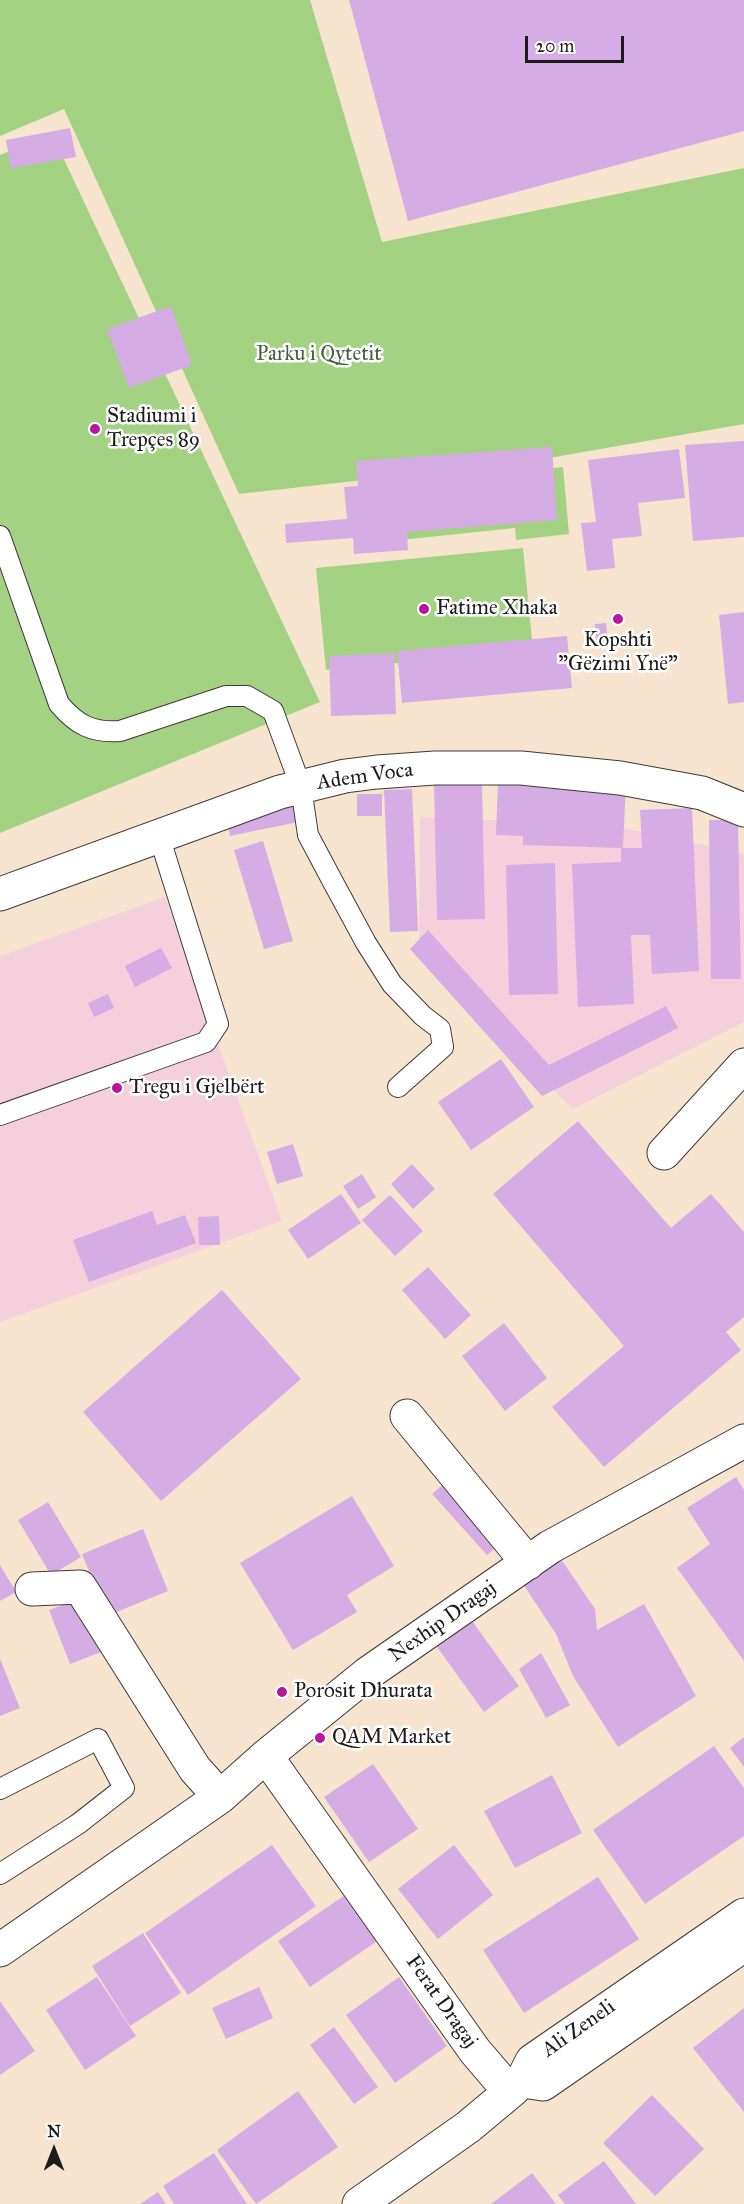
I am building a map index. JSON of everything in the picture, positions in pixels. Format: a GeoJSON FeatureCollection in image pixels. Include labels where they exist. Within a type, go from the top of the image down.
{"type":"FeatureCollection","features":[{"type":"Feature","properties":{"kind":"street","name":"Adem Voca"},"geometry":{"type":"LineString","coordinates":[[0,894],[301,787],[345,776],[377,772],[435,768],[521,768],[620,778],[702,793],[744,810]]}},
{"type":"Feature","properties":{"kind":"street"},"geometry":{"type":"LineString","coordinates":[[664,1153],[744,1065]]}},
{"type":"Feature","properties":{"kind":"street"},"geometry":{"type":"LineString","coordinates":[[407,1416],[528,1563]]}},
{"type":"Feature","properties":{"kind":"street","name":"Nexhip Dragaj"},"geometry":{"type":"LineString","coordinates":[[0,1950],[220,1797],[266,1756],[367,1674],[550,1547],[744,1441]]}},
{"type":"Feature","properties":{"kind":"street"},"geometry":{"type":"LineString","coordinates":[[32,1588],[80,1587],[195,1769],[220,1797]]}},
{"type":"Feature","properties":{"kind":"street","name":"Ferat Dragaj"},"geometry":{"type":"LineString","coordinates":[[266,1756],[476,2051],[516,2087]]}},
{"type":"Feature","properties":{"kind":"street","name":"Ali Zeneli"},"geometry":{"type":"LineString","coordinates":[[516,2087],[532,2061],[744,1916]]}},
{"type":"Feature","properties":{"kind":"street","name":"Ali Zeneli"},"geometry":{"type":"LineString","coordinates":[[516,2087],[543,2084],[744,1946]]}},
{"type":"Feature","properties":{"kind":"street"},"geometry":{"type":"LineString","coordinates":[[360,2204],[468,2127],[516,2087]]}},
{"type":"Feature","properties":{"kind":"lane"},"geometry":{"type":"LineString","coordinates":[[0,536],[59,704],[72,719],[87,729],[102,732],[120,731],[226,696],[247,696],[273,711],[301,787],[308,835],[366,943],[392,984],[423,1016],[440,1029],[442,1047],[398,1088]]}},
{"type":"Feature","properties":{"kind":"lane"},"geometry":{"type":"LineString","coordinates":[[0,1115],[206,1042],[218,1024],[159,836]]}},
{"type":"Feature","properties":{"kind":"lane"},"geometry":{"type":"LineString","coordinates":[[0,1789],[98,1740],[124,1788],[78,1824],[0,1874]]}},
{"type":"Feature","properties":{"kind":"shaded area"},"geometry":{"type":"Polygon","coordinates":[[[420,817],[610,825],[744,854],[744,1022],[573,1109],[419,959],[420,817]]]}},
{"type":"Feature","properties":{"kind":"shaded area","name":"Tregu i Gjelbërt"},"geometry":{"type":"Polygon","coordinates":[[[165,897],[282,1221],[0,1322],[0,956],[165,897]]]}},
{"type":"Feature","properties":{"kind":"green space","name":"Parku i Qytetit"},"geometry":{"type":"Polygon","coordinates":[[[0,0],[310,0],[382,242],[744,168],[744,424],[532,461],[239,494],[64,109],[0,136],[0,0]]]}},
{"type":"Feature","properties":{"kind":"green space","name":"Stadiumi i Trepçes 89"},"geometry":{"type":"Polygon","coordinates":[[[52,134],[320,702],[0,833],[0,155],[52,134]]]}},
{"type":"Feature","properties":{"kind":"green space","name":"Fatime Xhaka"},"geometry":{"type":"Polygon","coordinates":[[[563,467],[569,534],[516,540],[515,528],[391,541],[385,486],[563,467]]]}},
{"type":"Feature","properties":{"kind":"green space","name":"Fatime Xhaka"},"geometry":{"type":"Polygon","coordinates":[[[523,548],[533,650],[326,670],[316,568],[523,548]]]}},
{"type":"Feature","properties":{"kind":"building"},"geometry":{"type":"Polygon","coordinates":[[[349,0],[744,0],[744,131],[408,221],[349,0]]]}},
{"type":"Feature","properties":{"kind":"building"},"geometry":{"type":"Polygon","coordinates":[[[70,128],[76,157],[11,168],[6,140],[70,128]]]}},
{"type":"Feature","properties":{"kind":"building"},"geometry":{"type":"Polygon","coordinates":[[[171,306],[192,365],[129,388],[107,329],[171,306]]]}},
{"type":"Feature","properties":{"kind":"building"},"geometry":{"type":"Polygon","coordinates":[[[744,441],[744,537],[693,541],[685,445],[744,441]]]}},
{"type":"Feature","properties":{"kind":"building"},"geometry":{"type":"Polygon","coordinates":[[[552,447],[557,520],[407,532],[408,550],[354,554],[353,538],[286,543],[285,524],[347,519],[344,487],[358,486],[356,461],[552,447]]]}},
{"type":"Feature","properties":{"kind":"building"},"geometry":{"type":"Polygon","coordinates":[[[679,449],[685,498],[638,503],[642,536],[612,539],[615,568],[587,571],[581,523],[596,522],[588,460],[679,449]]]}},
{"type":"Feature","properties":{"kind":"building"},"geometry":{"type":"Polygon","coordinates":[[[744,612],[744,702],[728,704],[719,615],[744,612]]]}},
{"type":"Feature","properties":{"kind":"building"},"geometry":{"type":"Polygon","coordinates":[[[606,623],[608,646],[597,647],[595,624],[606,623]]]}},
{"type":"Feature","properties":{"kind":"building"},"geometry":{"type":"Polygon","coordinates":[[[567,636],[572,688],[402,703],[397,651],[567,636]]]}},
{"type":"Feature","properties":{"kind":"building"},"geometry":{"type":"Polygon","coordinates":[[[394,653],[396,714],[331,716],[329,656],[394,653]]]}},
{"type":"Feature","properties":{"kind":"building"},"geometry":{"type":"Polygon","coordinates":[[[498,779],[626,784],[623,848],[642,848],[640,810],[692,808],[699,971],[652,974],[650,935],[631,935],[634,1004],[578,1007],[572,864],[621,862],[621,848],[523,845],[523,836],[496,835],[498,779]]]}},
{"type":"Feature","properties":{"kind":"building"},"geometry":{"type":"Polygon","coordinates":[[[482,783],[485,919],[437,920],[434,784],[482,783]]]}},
{"type":"Feature","properties":{"kind":"building"},"geometry":{"type":"Polygon","coordinates":[[[412,789],[418,931],[390,932],[384,790],[412,789]]]}},
{"type":"Feature","properties":{"kind":"building"},"geometry":{"type":"Polygon","coordinates":[[[357,794],[382,794],[382,816],[357,816],[357,794]]]}},
{"type":"Feature","properties":{"kind":"building"},"geometry":{"type":"Polygon","coordinates":[[[299,804],[303,821],[230,836],[227,819],[299,804]]]}},
{"type":"Feature","properties":{"kind":"building"},"geometry":{"type":"Polygon","coordinates":[[[709,820],[738,820],[741,979],[711,979],[709,820]]]}},
{"type":"Feature","properties":{"kind":"building"},"geometry":{"type":"Polygon","coordinates":[[[263,841],[293,941],[264,949],[234,850],[263,841]]]}},
{"type":"Feature","properties":{"kind":"building"},"geometry":{"type":"Polygon","coordinates":[[[555,863],[558,994],[509,995],[506,865],[555,863]]]}},
{"type":"Feature","properties":{"kind":"building"},"geometry":{"type":"Polygon","coordinates":[[[428,930],[549,1065],[666,1006],[678,1028],[542,1096],[410,949],[428,930]]]}},
{"type":"Feature","properties":{"kind":"building"},"geometry":{"type":"Polygon","coordinates":[[[161,948],[172,968],[135,987],[125,966],[161,948]]]}},
{"type":"Feature","properties":{"kind":"building"},"geometry":{"type":"Polygon","coordinates":[[[108,994],[114,1008],[94,1017],[88,1003],[108,994]]]}},
{"type":"Feature","properties":{"kind":"building"},"geometry":{"type":"Polygon","coordinates":[[[501,1059],[534,1107],[471,1150],[438,1102],[501,1059]]]}},
{"type":"Feature","properties":{"kind":"building"},"geometry":{"type":"Polygon","coordinates":[[[578,1121],[671,1228],[711,1194],[744,1232],[744,1317],[726,1332],[741,1350],[604,1467],[552,1407],[624,1346],[493,1194],[578,1121]]]}},
{"type":"Feature","properties":{"kind":"building"},"geometry":{"type":"Polygon","coordinates":[[[293,1144],[303,1176],[277,1184],[267,1152],[293,1144]]]}},
{"type":"Feature","properties":{"kind":"building"},"geometry":{"type":"Polygon","coordinates":[[[412,1164],[435,1189],[413,1209],[391,1184],[412,1164]]]}},
{"type":"Feature","properties":{"kind":"building"},"geometry":{"type":"Polygon","coordinates":[[[362,1174],[376,1197],[358,1209],[343,1186],[362,1174]]]}},
{"type":"Feature","properties":{"kind":"building"},"geometry":{"type":"Polygon","coordinates":[[[341,1194],[361,1223],[308,1259],[288,1230],[341,1194]]]}},
{"type":"Feature","properties":{"kind":"building"},"geometry":{"type":"Polygon","coordinates":[[[390,1195],[423,1231],[395,1256],[362,1220],[390,1195]]]}},
{"type":"Feature","properties":{"kind":"building"},"geometry":{"type":"Polygon","coordinates":[[[152,1211],[157,1225],[185,1215],[196,1243],[89,1282],[73,1240],[152,1211]]]}},
{"type":"Feature","properties":{"kind":"building"},"geometry":{"type":"Polygon","coordinates":[[[219,1216],[220,1245],[199,1245],[198,1217],[219,1216]]]}},
{"type":"Feature","properties":{"kind":"building"},"geometry":{"type":"Polygon","coordinates":[[[428,1267],[471,1315],[445,1339],[402,1290],[428,1267]]]}},
{"type":"Feature","properties":{"kind":"building"},"geometry":{"type":"Polygon","coordinates":[[[222,1290],[301,1379],[161,1501],[83,1412],[222,1290]]]}},
{"type":"Feature","properties":{"kind":"building"},"geometry":{"type":"Polygon","coordinates":[[[504,1323],[547,1378],[505,1411],[462,1356],[504,1323]]]}},
{"type":"Feature","properties":{"kind":"building"},"geometry":{"type":"Polygon","coordinates":[[[736,1477],[744,1490],[744,1661],[677,1568],[710,1544],[687,1508],[736,1477]]]}},
{"type":"Feature","properties":{"kind":"building"},"geometry":{"type":"Polygon","coordinates":[[[448,1480],[504,1540],[487,1555],[432,1494],[448,1480]]]}},
{"type":"Feature","properties":{"kind":"building"},"geometry":{"type":"Polygon","coordinates":[[[352,1496],[394,1566],[347,1595],[357,1612],[293,1650],[240,1563],[352,1496]]]}},
{"type":"Feature","properties":{"kind":"building"},"geometry":{"type":"Polygon","coordinates":[[[48,1502],[81,1557],[51,1575],[18,1520],[48,1502]]]}},
{"type":"Feature","properties":{"kind":"building"},"geometry":{"type":"Polygon","coordinates":[[[143,1529],[168,1591],[107,1616],[82,1554],[143,1529]]]}},
{"type":"Feature","properties":{"kind":"building"},"geometry":{"type":"Polygon","coordinates":[[[559,1556],[595,1609],[597,1630],[644,1604],[696,1696],[618,1747],[573,1676],[556,1634],[521,1581],[559,1556]]]}},
{"type":"Feature","properties":{"kind":"building"},"geometry":{"type":"Polygon","coordinates":[[[0,1565],[16,1592],[0,1601],[0,1565]]]}},
{"type":"Feature","properties":{"kind":"building"},"geometry":{"type":"Polygon","coordinates":[[[84,1597],[104,1651],[70,1664],[49,1610],[84,1597]]]}},
{"type":"Feature","properties":{"kind":"building"},"geometry":{"type":"Polygon","coordinates":[[[467,1614],[519,1686],[484,1712],[432,1640],[467,1614]]]}},
{"type":"Feature","properties":{"kind":"building"},"geometry":{"type":"Polygon","coordinates":[[[541,1653],[570,1705],[546,1718],[519,1669],[541,1653]]]}},
{"type":"Feature","properties":{"kind":"building"},"geometry":{"type":"Polygon","coordinates":[[[0,1659],[20,1708],[0,1716],[0,1659]]]}},
{"type":"Feature","properties":{"kind":"building"},"geometry":{"type":"Polygon","coordinates":[[[744,1737],[744,1767],[730,1748],[744,1737]]]}},
{"type":"Feature","properties":{"kind":"building"},"geometry":{"type":"Polygon","coordinates":[[[714,1746],[744,1788],[744,1836],[645,1904],[593,1830],[714,1746]]]}},
{"type":"Feature","properties":{"kind":"building"},"geometry":{"type":"Polygon","coordinates":[[[373,1764],[418,1829],[369,1862],[324,1797],[373,1764]]]}},
{"type":"Feature","properties":{"kind":"building"},"geometry":{"type":"Polygon","coordinates":[[[552,1775],[582,1833],[515,1868],[484,1811],[552,1775]]]}},
{"type":"Feature","properties":{"kind":"building"},"geometry":{"type":"Polygon","coordinates":[[[272,1845],[316,1906],[188,1995],[145,1933],[272,1845]]]}},
{"type":"Feature","properties":{"kind":"building"},"geometry":{"type":"Polygon","coordinates":[[[454,1845],[493,1895],[438,1939],[398,1889],[454,1845]]]}},
{"type":"Feature","properties":{"kind":"building"},"geometry":{"type":"Polygon","coordinates":[[[598,1877],[639,1939],[524,2013],[483,1950],[598,1877]]]}},
{"type":"Feature","properties":{"kind":"building"},"geometry":{"type":"Polygon","coordinates":[[[348,1893],[380,1939],[310,1987],[278,1941],[348,1893]]]}},
{"type":"Feature","properties":{"kind":"building"},"geometry":{"type":"Polygon","coordinates":[[[143,1933],[181,1993],[130,2026],[92,1966],[143,1933]]]}},
{"type":"Feature","properties":{"kind":"building"},"geometry":{"type":"Polygon","coordinates":[[[97,1977],[136,2036],[85,2070],[46,2010],[97,1977]]]}},
{"type":"Feature","properties":{"kind":"building"},"geometry":{"type":"Polygon","coordinates":[[[399,1977],[447,2046],[395,2083],[346,2015],[399,1977]]]}},
{"type":"Feature","properties":{"kind":"building"},"geometry":{"type":"Polygon","coordinates":[[[259,1987],[273,2018],[226,2039],[212,2008],[259,1987]]]}},
{"type":"Feature","properties":{"kind":"building"},"geometry":{"type":"Polygon","coordinates":[[[0,2001],[35,2051],[0,2075],[0,2001]]]}},
{"type":"Feature","properties":{"kind":"building"},"geometry":{"type":"Polygon","coordinates":[[[744,2008],[744,2112],[693,2048],[744,2008]]]}},
{"type":"Feature","properties":{"kind":"building"},"geometry":{"type":"Polygon","coordinates":[[[334,2027],[378,2087],[354,2104],[310,2045],[334,2027]]]}},
{"type":"Feature","properties":{"kind":"building"},"geometry":{"type":"Polygon","coordinates":[[[298,2091],[338,2147],[256,2204],[217,2150],[298,2091]]]}},
{"type":"Feature","properties":{"kind":"building"},"geometry":{"type":"Polygon","coordinates":[[[652,2095],[704,2149],[655,2196],[603,2143],[652,2095]]]}},
{"type":"Feature","properties":{"kind":"building"},"geometry":{"type":"Polygon","coordinates":[[[214,2153],[247,2204],[174,2204],[163,2186],[214,2153]]]}},
{"type":"Feature","properties":{"kind":"building"},"geometry":{"type":"Polygon","coordinates":[[[604,2161],[636,2204],[565,2204],[558,2195],[604,2161]]]}},
{"type":"Feature","properties":{"kind":"building"},"geometry":{"type":"Polygon","coordinates":[[[532,2173],[556,2204],[491,2204],[532,2173]]]}},
{"type":"Feature","properties":{"kind":"building"},"geometry":{"type":"Polygon","coordinates":[[[158,2192],[166,2204],[140,2204],[158,2192]]]}},
{"type":"Feature","properties":{"kind":"place","name":"Stadiumi i Trepçes 89"},"geometry":{"type":"Point","coordinates":[95,429]}},
{"type":"Feature","properties":{"kind":"place","name":"Fatime Xhaka"},"geometry":{"type":"Point","coordinates":[424,609]}},
{"type":"Feature","properties":{"kind":"place","name":"Kopshti \"Gëzimi Ynë\""},"geometry":{"type":"Point","coordinates":[618,619]}},
{"type":"Feature","properties":{"kind":"place","name":"Tregu i Gjelbërt"},"geometry":{"type":"Point","coordinates":[117,1088]}},
{"type":"Feature","properties":{"kind":"place","name":"Porosit Dhurata"},"geometry":{"type":"Point","coordinates":[282,1692]}},
{"type":"Feature","properties":{"kind":"place","name":"QAM Market"},"geometry":{"type":"Point","coordinates":[320,1738]}}]}
